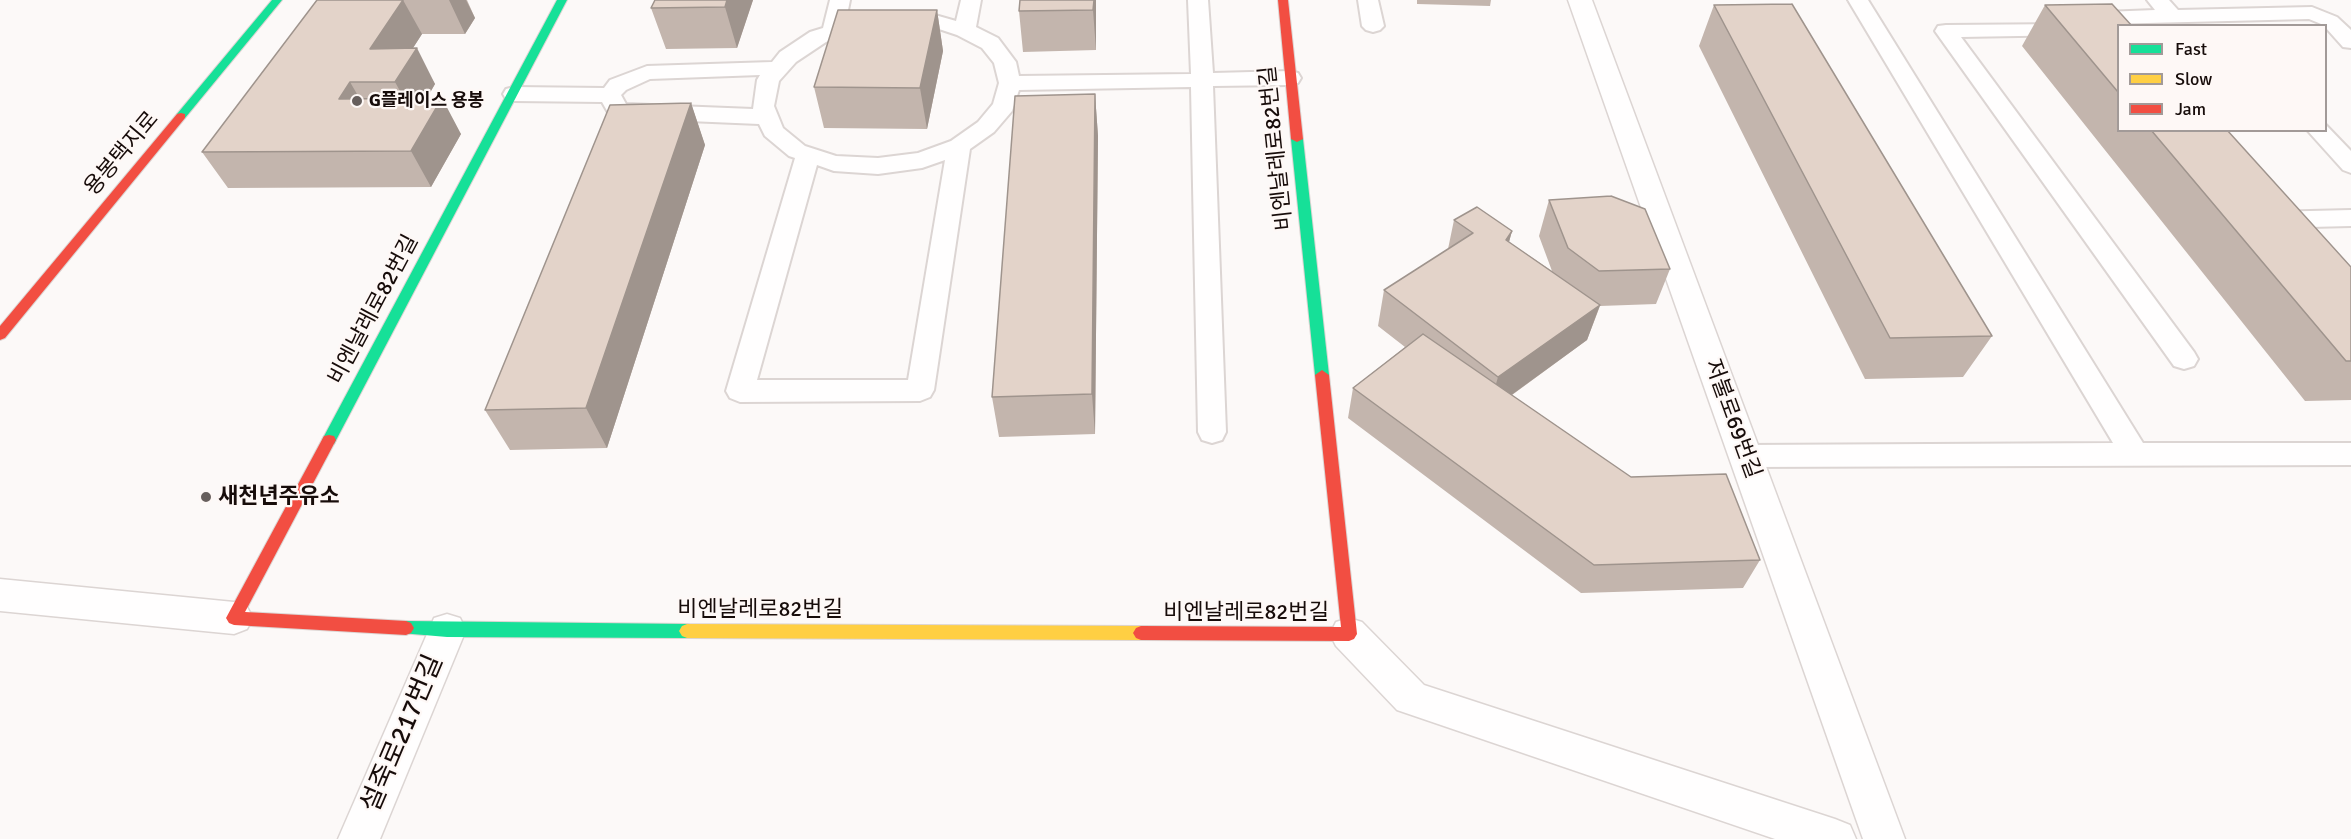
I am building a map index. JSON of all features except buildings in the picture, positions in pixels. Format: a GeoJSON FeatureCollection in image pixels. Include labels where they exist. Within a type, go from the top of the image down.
{"type":"FeatureCollection","features":[{"type":"Feature","properties":{"kind":"street","name":"용봉택지로"},"geometry":{"type":"LineString","coordinates":[[0,335],[277,0]]}},
{"type":"Feature","properties":{"kind":"street","name":"비엔날레로82번길"},"geometry":{"type":"LineString","coordinates":[[562,0],[234,618],[447,630],[1349,634],[1282,0]]}},
{"type":"Feature","properties":{"kind":"street","name":"저불로69번길"},"geometry":{"type":"LineString","coordinates":[[1580,0],[1884,839]]}},
{"type":"Feature","properties":{"kind":"street"},"geometry":{"type":"LineString","coordinates":[[0,595],[234,618]]}},
{"type":"Feature","properties":{"kind":"street","name":"설죽로217번길"},"geometry":{"type":"LineString","coordinates":[[359,839],[447,630]]}},
{"type":"Feature","properties":{"kind":"street"},"geometry":{"type":"LineString","coordinates":[[1349,634],[1411,698],[1835,839]]}},
{"type":"Feature","properties":{"kind":"lane"},"geometry":{"type":"LineString","coordinates":[[832,33],[840,0]]}},
{"type":"Feature","properties":{"kind":"lane"},"geometry":{"type":"LineString","coordinates":[[965,30],[971,0]]}},
{"type":"Feature","properties":{"kind":"lane"},"geometry":{"type":"LineString","coordinates":[[1197,0],[1202,80],[1212,432]]}},
{"type":"Feature","properties":{"kind":"lane"},"geometry":{"type":"LineString","coordinates":[[1368,0],[1372,26]]}},
{"type":"Feature","properties":{"kind":"lane"},"geometry":{"type":"LineString","coordinates":[[1858,0],[2133,454]]}},
{"type":"Feature","properties":{"kind":"lane"},"geometry":{"type":"LineString","coordinates":[[2157,0],[2173,16]]}},
{"type":"Feature","properties":{"kind":"lane"},"geometry":{"type":"LineString","coordinates":[[2312,13],[2330,21],[2351,42]]}},
{"type":"Feature","properties":{"kind":"lane"},"geometry":{"type":"LineString","coordinates":[[2117,59],[2092,30],[2093,22],[2104,18],[2173,16],[2215,20],[2312,13],[2351,13]]}},
{"type":"Feature","properties":{"kind":"lane"},"geometry":{"type":"LineString","coordinates":[[895,19],[935,21],[965,30],[990,43],[1005,62],[1010,83],[1004,105],[986,127],[959,146],[922,160],[878,166],[834,163],[797,151],[772,131],[763,106],[768,80],[788,57],[818,37],[832,33],[855,24],[895,19]]}},
{"type":"Feature","properties":{"kind":"lane"},"geometry":{"type":"LineString","coordinates":[[2092,30],[1946,31],[2184,359]]}},
{"type":"Feature","properties":{"kind":"lane"},"geometry":{"type":"LineString","coordinates":[[610,95],[618,85],[648,73],[779,68]]}},
{"type":"Feature","properties":{"kind":"lane"},"geometry":{"type":"LineString","coordinates":[[1010,83],[1290,78]]}},
{"type":"Feature","properties":{"kind":"lane"},"geometry":{"type":"LineString","coordinates":[[514,94],[610,95]]}},
{"type":"Feature","properties":{"kind":"lane"},"geometry":{"type":"LineString","coordinates":[[610,95],[618,111],[767,117]]}},
{"type":"Feature","properties":{"kind":"lane"},"geometry":{"type":"LineString","coordinates":[[2320,132],[2351,165]]}},
{"type":"Feature","properties":{"kind":"lane"},"geometry":{"type":"LineString","coordinates":[[808,154],[740,391],[920,390],[959,146]]}},
{"type":"Feature","properties":{"kind":"lane"},"geometry":{"type":"LineString","coordinates":[[2282,246],[2256,215],[2351,218]]}},
{"type":"Feature","properties":{"kind":"lane"},"geometry":{"type":"LineString","coordinates":[[1746,456],[2351,454]]}},
{"type":"Feature","properties":{"kind":"traffic: fast"},"geometry":{"type":"LineString","coordinates":[[181,116],[277,0]]}},
{"type":"Feature","properties":{"kind":"traffic: fast"},"geometry":{"type":"LineString","coordinates":[[329,440],[562,0]]}},
{"type":"Feature","properties":{"kind":"traffic: fast"},"geometry":{"type":"LineString","coordinates":[[1297,139],[1322,375]]}},
{"type":"Feature","properties":{"kind":"traffic: fast"},"geometry":{"type":"LineString","coordinates":[[406,628],[687,631]]}},
{"type":"Feature","properties":{"kind":"traffic: slow"},"geometry":{"type":"LineString","coordinates":[[687,631],[1141,633]]}},
{"type":"Feature","properties":{"kind":"traffic: jam"},"geometry":{"type":"LineString","coordinates":[[1283,0],[1297,139]]}},
{"type":"Feature","properties":{"kind":"traffic: jam"},"geometry":{"type":"LineString","coordinates":[[0,335],[181,116]]}},
{"type":"Feature","properties":{"kind":"traffic: jam"},"geometry":{"type":"LineString","coordinates":[[1141,633],[1349,634],[1322,375]]}},
{"type":"Feature","properties":{"kind":"traffic: jam"},"geometry":{"type":"LineString","coordinates":[[329,440],[234,618],[406,628]]}},
{"type":"Feature","properties":{"kind":"place","name":"G플레이스 용봉"},"geometry":{"type":"Point","coordinates":[357,101]}},
{"type":"Feature","properties":{"kind":"place","name":"새천년주유소"},"geometry":{"type":"Point","coordinates":[206,497]}}]}
